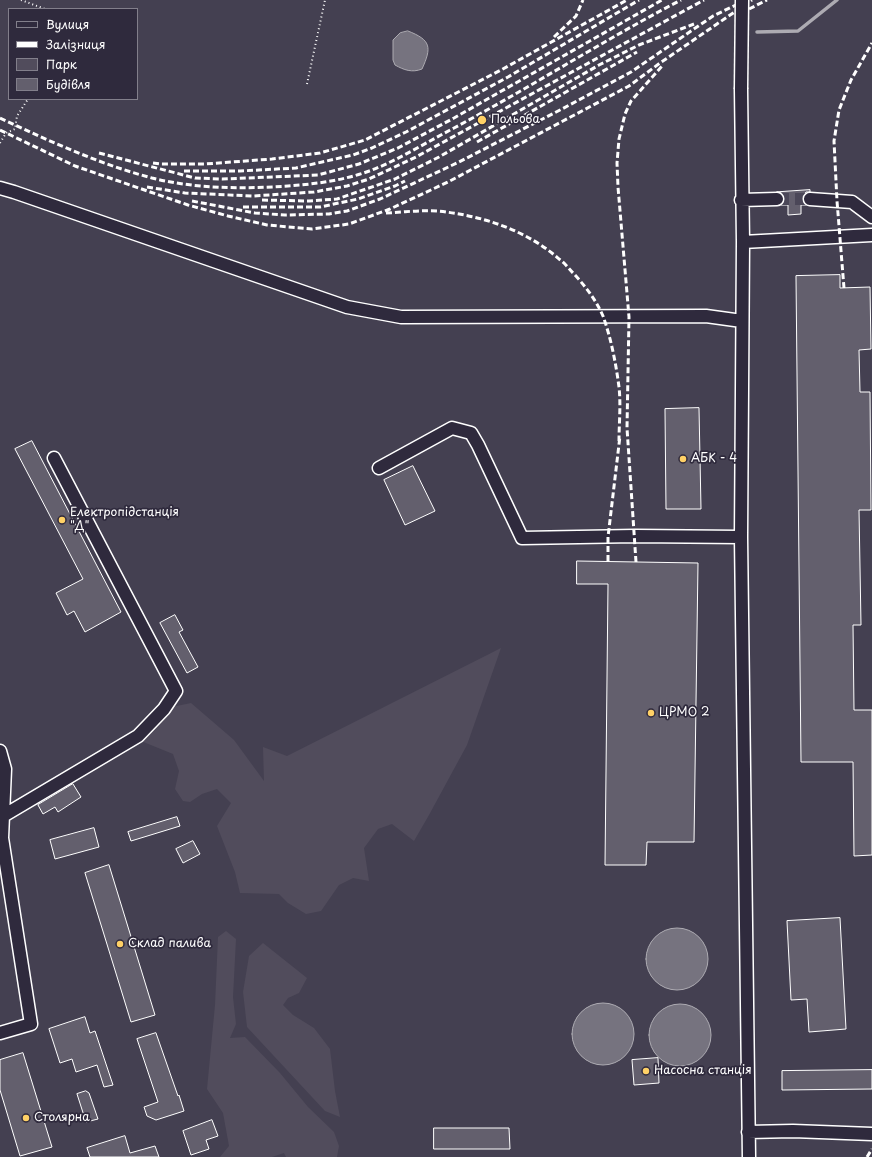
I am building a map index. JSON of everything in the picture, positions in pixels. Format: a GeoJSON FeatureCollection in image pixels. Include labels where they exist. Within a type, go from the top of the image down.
{"type":"FeatureCollection","features":[{"type":"Feature","properties":{"kind":"street"},"geometry":{"type":"LineString","coordinates":[[742,0],[741,200],[743,242],[741,537],[749,1157]]}},
{"type":"Feature","properties":{"kind":"street"},"geometry":{"type":"LineString","coordinates":[[0,188],[347,307],[401,318],[706,316],[742,321]]}},
{"type":"Feature","properties":{"kind":"street"},"geometry":{"type":"LineString","coordinates":[[810,198],[852,202],[872,217]]}},
{"type":"Feature","properties":{"kind":"street"},"geometry":{"type":"LineString","coordinates":[[741,200],[777,199]]}},
{"type":"Feature","properties":{"kind":"street"},"geometry":{"type":"LineString","coordinates":[[743,242],[872,235]]}},
{"type":"Feature","properties":{"kind":"street"},"geometry":{"type":"LineString","coordinates":[[379,468],[452,428],[471,434],[478,445],[522,538],[635,536],[741,537]]}},
{"type":"Feature","properties":{"kind":"street"},"geometry":{"type":"LineString","coordinates":[[3,816],[138,736],[164,709],[176,691],[54,458]]}},
{"type":"Feature","properties":{"kind":"street"},"geometry":{"type":"LineString","coordinates":[[0,751],[5,769],[2,838],[31,1024],[0,1033]]}},
{"type":"Feature","properties":{"kind":"street"},"geometry":{"type":"LineString","coordinates":[[748,1132],[793,1131],[872,1134]]}},
{"type":"Feature","properties":{"kind":"path"},"geometry":{"type":"LineString","coordinates":[[21,0],[42,8]]}},
{"type":"Feature","properties":{"kind":"path"},"geometry":{"type":"LineString","coordinates":[[307,84],[325,0]]}},
{"type":"Feature","properties":{"kind":"path"},"geometry":{"type":"LineString","coordinates":[[0,143],[6,133],[15,129],[17,116],[27,100]]}},
{"type":"Feature","properties":{"kind":"shaded area"},"geometry":{"type":"Polygon","coordinates":[[[0,0],[872,0],[872,1157],[0,1157],[0,0]]]}},
{"type":"Feature","properties":{"kind":"shaded area"},"geometry":{"type":"Polygon","coordinates":[[[408,31],[416,34],[425,41],[427,45],[427,55],[422,69],[411,71],[395,65],[393,60],[393,40],[400,33],[408,31]]]}},
{"type":"Feature","properties":{"kind":"shaded area"},"geometry":{"type":"Polygon","coordinates":[[[671,928],[683,928],[699,937],[706,947],[708,959],[706,971],[699,981],[683,990],[671,990],[660,985],[651,976],[646,965],[646,953],[651,942],[660,933],[671,928]]]}},
{"type":"Feature","properties":{"kind":"shaded area"},"geometry":{"type":"Polygon","coordinates":[[[597,1003],[609,1003],[625,1012],[632,1022],[634,1034],[632,1046],[625,1056],[609,1065],[597,1065],[586,1060],[577,1051],[572,1040],[572,1028],[577,1017],[586,1008],[597,1003]]]}},
{"type":"Feature","properties":{"kind":"shaded area"},"geometry":{"type":"Polygon","coordinates":[[[674,1004],[686,1004],[702,1013],[709,1023],[711,1035],[709,1047],[702,1057],[686,1066],[674,1066],[663,1061],[654,1052],[649,1041],[649,1029],[654,1018],[663,1009],[674,1004]]]}},
{"type":"Feature","properties":{"kind":"green space"},"geometry":{"type":"Polygon","coordinates":[[[501,648],[467,745],[414,841],[392,824],[378,829],[364,848],[369,881],[353,878],[339,885],[321,911],[306,914],[288,903],[279,894],[240,893],[235,872],[217,826],[231,803],[217,789],[202,794],[190,802],[183,801],[175,789],[179,771],[173,754],[141,741],[172,707],[191,703],[234,740],[264,781],[263,747],[287,756],[501,648]]]}},
{"type":"Feature","properties":{"kind":"green space"},"geometry":{"type":"Polygon","coordinates":[[[226,931],[236,939],[233,997],[236,1024],[230,1038],[245,1037],[280,1073],[308,1107],[334,1132],[339,1146],[337,1157],[286,1157],[284,1153],[272,1157],[220,1157],[229,1146],[223,1113],[207,1089],[215,1005],[218,937],[226,931]]]}},
{"type":"Feature","properties":{"kind":"green space"},"geometry":{"type":"Polygon","coordinates":[[[263,943],[307,978],[299,993],[288,998],[283,1005],[293,1015],[314,1028],[330,1049],[340,1117],[325,1111],[247,1027],[243,992],[249,956],[263,943]]]}},
{"type":"Feature","properties":{"kind":"building"},"geometry":{"type":"Polygon","coordinates":[[[810,190],[810,192],[806,192],[804,195],[803,202],[806,205],[801,205],[801,214],[788,215],[788,205],[781,205],[784,202],[784,195],[777,192],[810,190]]]}},
{"type":"Feature","properties":{"kind":"building"},"geometry":{"type":"Polygon","coordinates":[[[840,275],[840,288],[870,287],[871,349],[859,350],[860,392],[870,392],[871,510],[859,510],[861,625],[853,625],[854,710],[872,710],[872,855],[854,856],[853,762],[801,762],[796,276],[840,275]]]}},
{"type":"Feature","properties":{"kind":"building","name":"АБК - 4"},"geometry":{"type":"Polygon","coordinates":[[[699,408],[701,509],[666,509],[665,409],[699,408]]]}},
{"type":"Feature","properties":{"kind":"building","name":"Електропідстанція \"Д\""},"geometry":{"type":"Polygon","coordinates":[[[32,441],[121,612],[85,632],[74,611],[67,615],[56,593],[83,579],[15,449],[32,441]]]}},
{"type":"Feature","properties":{"kind":"building"},"geometry":{"type":"Polygon","coordinates":[[[413,466],[435,511],[405,525],[384,480],[413,466]]]}},
{"type":"Feature","properties":{"kind":"building","name":"ЦРМО 2"},"geometry":{"type":"Polygon","coordinates":[[[577,561],[698,563],[694,842],[647,842],[646,865],[605,865],[608,584],[577,584],[577,561]]]}},
{"type":"Feature","properties":{"kind":"building"},"geometry":{"type":"Polygon","coordinates":[[[175,615],[183,630],[179,632],[198,667],[187,673],[160,623],[175,615]]]}},
{"type":"Feature","properties":{"kind":"building"},"geometry":{"type":"Polygon","coordinates":[[[73,784],[81,797],[58,812],[55,807],[43,814],[38,805],[73,784]]]}},
{"type":"Feature","properties":{"kind":"building"},"geometry":{"type":"Polygon","coordinates":[[[177,817],[180,826],[131,841],[128,832],[177,817]]]}},
{"type":"Feature","properties":{"kind":"building"},"geometry":{"type":"Polygon","coordinates":[[[94,828],[99,847],[55,859],[50,840],[94,828]]]}},
{"type":"Feature","properties":{"kind":"building"},"geometry":{"type":"Polygon","coordinates":[[[193,841],[200,854],[183,863],[176,849],[193,841]]]}},
{"type":"Feature","properties":{"kind":"building","name":"Склад палива"},"geometry":{"type":"Polygon","coordinates":[[[109,865],[155,1015],[131,1022],[85,873],[109,865]]]}},
{"type":"Feature","properties":{"kind":"building"},"geometry":{"type":"Polygon","coordinates":[[[840,918],[846,1029],[809,1032],[807,999],[791,1000],[787,921],[840,918]]]}},
{"type":"Feature","properties":{"kind":"building"},"geometry":{"type":"Polygon","coordinates":[[[85,1017],[90,1033],[95,1031],[113,1085],[104,1087],[97,1065],[76,1072],[72,1059],[60,1063],[49,1029],[85,1017]]]}},
{"type":"Feature","properties":{"kind":"building"},"geometry":{"type":"Polygon","coordinates":[[[156,1033],[184,1111],[156,1120],[147,1116],[144,1107],[158,1102],[137,1039],[156,1033]]]}},
{"type":"Feature","properties":{"kind":"building","name":"Столярна"},"geometry":{"type":"Polygon","coordinates":[[[23,1053],[52,1147],[20,1156],[0,1090],[0,1060],[23,1053]]]}},
{"type":"Feature","properties":{"kind":"building","name":"Насосна станція"},"geometry":{"type":"Polygon","coordinates":[[[658,1058],[659,1083],[634,1085],[632,1060],[658,1058]]]}},
{"type":"Feature","properties":{"kind":"building"},"geometry":{"type":"Polygon","coordinates":[[[872,1070],[872,1089],[782,1090],[782,1071],[872,1070]]]}},
{"type":"Feature","properties":{"kind":"building"},"geometry":{"type":"Polygon","coordinates":[[[86,1091],[89,1093],[98,1119],[86,1122],[77,1094],[86,1091]]]}},
{"type":"Feature","properties":{"kind":"building"},"geometry":{"type":"Polygon","coordinates":[[[212,1120],[218,1136],[206,1140],[209,1149],[191,1155],[183,1131],[212,1120]]]}},
{"type":"Feature","properties":{"kind":"building"},"geometry":{"type":"Polygon","coordinates":[[[434,1128],[509,1128],[510,1149],[434,1149],[434,1128]]]}},
{"type":"Feature","properties":{"kind":"building"},"geometry":{"type":"Polygon","coordinates":[[[125,1136],[130,1153],[155,1146],[159,1157],[90,1157],[87,1148],[125,1136]]]}},
{"type":"Feature","properties":{"kind":"waterway"},"geometry":{"type":"LineString","coordinates":[[757,32],[798,31],[837,0]]}},
{"type":"Feature","properties":{"kind":"tunnel"},"geometry":{"type":"LineString","coordinates":[[777,199],[810,199]]}},
{"type":"Feature","properties":{"kind":"railway"},"geometry":{"type":"LineString","coordinates":[[554,37],[576,16],[583,0]]}},
{"type":"Feature","properties":{"kind":"railway"},"geometry":{"type":"LineString","coordinates":[[153,163],[205,164],[272,159],[320,153],[365,140],[501,70],[627,0]]}},
{"type":"Feature","properties":{"kind":"railway"},"geometry":{"type":"LineString","coordinates":[[184,171],[240,171],[296,168],[353,155],[372,148],[406,132],[508,77],[639,0]]}},
{"type":"Feature","properties":{"kind":"railway"},"geometry":{"type":"LineString","coordinates":[[99,153],[195,178],[222,179],[318,175],[359,164],[398,148],[454,118],[662,0]]}},
{"type":"Feature","properties":{"kind":"railway"},"geometry":{"type":"LineString","coordinates":[[0,118],[94,159],[132,172],[169,182],[203,186],[254,188],[331,181],[372,170],[403,156],[681,0]]}},
{"type":"Feature","properties":{"kind":"railway"},"geometry":{"type":"LineString","coordinates":[[147,187],[185,193],[253,196],[314,192],[347,186],[369,179],[416,157],[704,0]]}},
{"type":"Feature","properties":{"kind":"railway"},"geometry":{"type":"LineString","coordinates":[[0,130],[75,166],[188,205],[228,216],[267,225],[312,229],[349,224],[390,209],[448,182],[629,86],[752,0]]}},
{"type":"Feature","properties":{"kind":"railway"},"geometry":{"type":"LineString","coordinates":[[741,13],[767,0]]}},
{"type":"Feature","properties":{"kind":"railway"},"geometry":{"type":"LineString","coordinates":[[192,201],[255,213],[285,215],[329,214],[347,211],[380,199],[459,162],[560,110],[631,72],[713,16],[738,4]]}},
{"type":"Feature","properties":{"kind":"railway"},"geometry":{"type":"LineString","coordinates":[[262,200],[309,201],[337,199],[395,179],[439,157],[599,65],[639,45],[694,24]]}},
{"type":"Feature","properties":{"kind":"railway"},"geometry":{"type":"LineString","coordinates":[[844,288],[834,141],[839,110],[851,80],[872,43]]}},
{"type":"Feature","properties":{"kind":"railway"},"geometry":{"type":"LineString","coordinates":[[477,142],[637,52]]}},
{"type":"Feature","properties":{"kind":"railway"},"geometry":{"type":"LineString","coordinates":[[636,562],[627,428],[629,317],[617,163],[619,139],[625,114],[631,101],[663,65]]}},
{"type":"Feature","properties":{"kind":"railway"},"geometry":{"type":"LineString","coordinates":[[243,207],[320,207],[358,199],[405,181]]}},
{"type":"Feature","properties":{"kind":"railway"},"geometry":{"type":"LineString","coordinates":[[386,213],[416,211],[446,212],[461,214],[491,222],[506,227],[534,241],[563,262],[590,294],[600,310],[606,324],[613,351],[619,387],[619,441]]}},
{"type":"Feature","properties":{"kind":"railway"},"geometry":{"type":"LineString","coordinates":[[608,561],[608,537],[620,436]]}},
{"type":"Feature","properties":{"kind":"railway"},"geometry":{"type":"LineString","coordinates":[[867,1157],[872,1149]]}},
{"type":"Feature","properties":{"kind":"place","name":"Польова"},"geometry":{"type":"Point","coordinates":[482,120]}},
{"type":"Feature","properties":{"kind":"place","name":"АБК - 4"},"geometry":{"type":"Point","coordinates":[683,459]}},
{"type":"Feature","properties":{"kind":"place","name":"Електропідстанція \"Д\""},"geometry":{"type":"Point","coordinates":[62,520]}},
{"type":"Feature","properties":{"kind":"place","name":"ЦРМО 2"},"geometry":{"type":"Point","coordinates":[651,713]}},
{"type":"Feature","properties":{"kind":"place","name":"Склад палива"},"geometry":{"type":"Point","coordinates":[120,944]}},
{"type":"Feature","properties":{"kind":"place","name":"Насосна станція"},"geometry":{"type":"Point","coordinates":[646,1071]}},
{"type":"Feature","properties":{"kind":"place","name":"Столярна"},"geometry":{"type":"Point","coordinates":[26,1118]}}]}
